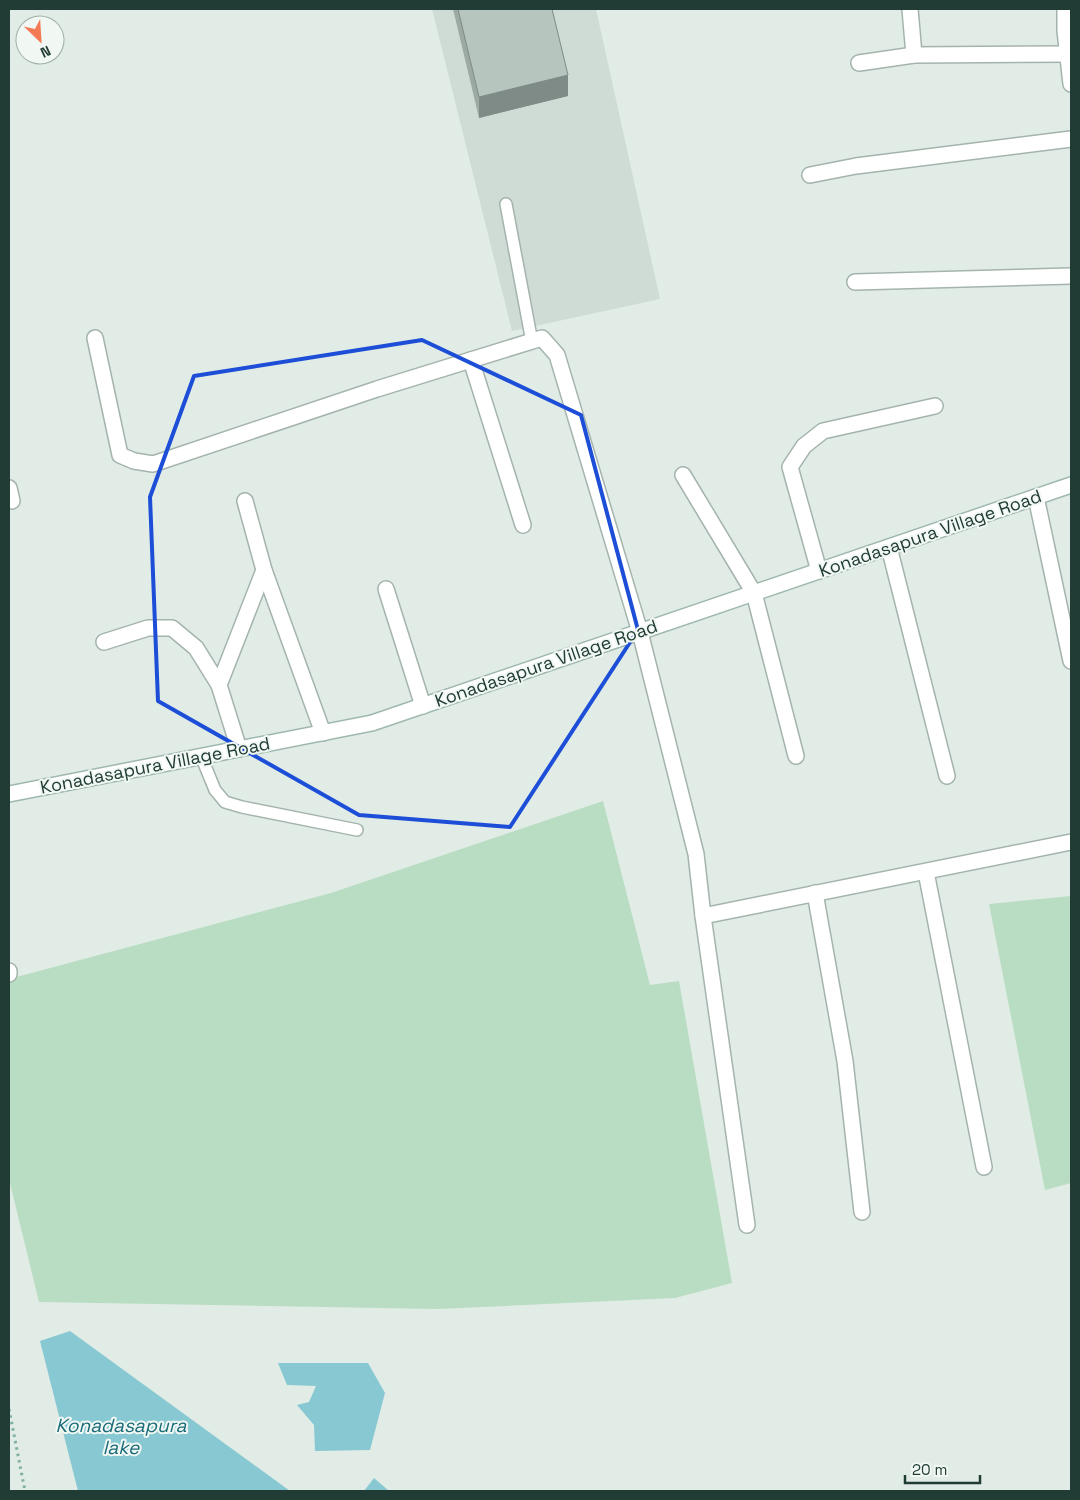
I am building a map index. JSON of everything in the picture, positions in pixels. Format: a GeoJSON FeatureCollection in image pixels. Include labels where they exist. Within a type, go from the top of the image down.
{"type":"FeatureCollection","features":[{"type":"Feature","properties":{"kind":"street"},"geometry":{"type":"LineString","coordinates":[[910,9],[914,55]]}},
{"type":"Feature","properties":{"kind":"street"},"geometry":{"type":"LineString","coordinates":[[1065,9],[1065,31],[1071,84]]}},
{"type":"Feature","properties":{"kind":"street"},"geometry":{"type":"LineString","coordinates":[[859,63],[914,55],[1069,54]]}},
{"type":"Feature","properties":{"kind":"street"},"geometry":{"type":"LineString","coordinates":[[810,175],[856,166],[1071,139]]}},
{"type":"Feature","properties":{"kind":"street"},"geometry":{"type":"LineString","coordinates":[[855,282],[1071,276]]}},
{"type":"Feature","properties":{"kind":"street"},"geometry":{"type":"LineString","coordinates":[[95,338],[120,455],[134,461],[153,464],[377,389],[542,338],[557,355],[640,632],[696,854],[703,916],[747,1225]]}},
{"type":"Feature","properties":{"kind":"street"},"geometry":{"type":"LineString","coordinates":[[471,360],[523,524]]}},
{"type":"Feature","properties":{"kind":"street"},"geometry":{"type":"LineString","coordinates":[[819,570],[790,467],[804,446],[823,431],[935,406]]}},
{"type":"Feature","properties":{"kind":"street"},"geometry":{"type":"LineString","coordinates":[[683,475],[754,593],[796,756]]}},
{"type":"Feature","properties":{"kind":"street","name":"Konadasapura Village Road"},"geometry":{"type":"LineString","coordinates":[[9,794],[372,723],[1071,485]]}},
{"type":"Feature","properties":{"kind":"street"},"geometry":{"type":"LineString","coordinates":[[1036,496],[1071,661]]}},
{"type":"Feature","properties":{"kind":"street"},"geometry":{"type":"LineString","coordinates":[[245,501],[264,570],[323,733]]}},
{"type":"Feature","properties":{"kind":"street"},"geometry":{"type":"LineString","coordinates":[[889,547],[947,776]]}},
{"type":"Feature","properties":{"kind":"street"},"geometry":{"type":"LineString","coordinates":[[219,685],[264,570]]}},
{"type":"Feature","properties":{"kind":"street"},"geometry":{"type":"LineString","coordinates":[[386,590],[423,706]]}},
{"type":"Feature","properties":{"kind":"street"},"geometry":{"type":"LineString","coordinates":[[104,642],[148,628],[172,628],[196,648],[219,685],[239,749]]}},
{"type":"Feature","properties":{"kind":"street"},"geometry":{"type":"LineString","coordinates":[[703,916],[1071,842]]}},
{"type":"Feature","properties":{"kind":"street"},"geometry":{"type":"LineString","coordinates":[[926,872],[984,1167]]}},
{"type":"Feature","properties":{"kind":"street"},"geometry":{"type":"LineString","coordinates":[[815,892],[845,1061],[862,1212]]}},
{"type":"Feature","properties":{"kind":"lane"},"geometry":{"type":"LineString","coordinates":[[506,204],[532,342]]}},
{"type":"Feature","properties":{"kind":"lane"},"geometry":{"type":"LineString","coordinates":[[201,756],[215,790],[225,802],[357,830]]}},
{"type":"Feature","properties":{"kind":"path"},"geometry":{"type":"LineString","coordinates":[[9,1410],[25,1491]]}},
{"type":"Feature","properties":{"kind":"highlighted area"},"geometry":{"type":"Polygon","coordinates":[[[422,340],[581,415],[638,630],[510,827],[359,815],[158,701],[150,497],[194,376],[422,340]]]}},
{"type":"Feature","properties":{"kind":"shaded area"},"geometry":{"type":"Polygon","coordinates":[[[432,9],[596,9],[660,299],[512,331],[432,9]]]}},
{"type":"Feature","properties":{"kind":"green space"},"geometry":{"type":"Polygon","coordinates":[[[603,801],[650,985],[679,981],[732,1283],[675,1298],[438,1309],[39,1302],[9,1179],[9,979],[331,893],[603,801]]]}},
{"type":"Feature","properties":{"kind":"green space"},"geometry":{"type":"Polygon","coordinates":[[[1071,896],[1071,1183],[1045,1190],[989,904],[1071,896]]]}},
{"type":"Feature","properties":{"kind":"water","name":"Konadasapura lake"},"geometry":{"type":"Polygon","coordinates":[[[70,1331],[290,1491],[78,1491],[40,1341],[70,1331]]]}},
{"type":"Feature","properties":{"kind":"water"},"geometry":{"type":"Polygon","coordinates":[[[278,1363],[368,1363],[385,1393],[370,1450],[315,1451],[314,1425],[297,1405],[309,1402],[316,1386],[287,1385],[278,1363]]]}},
{"type":"Feature","properties":{"kind":"water"},"geometry":{"type":"Polygon","coordinates":[[[374,1478],[389,1491],[364,1491],[374,1478]]]}},
{"type":"Feature","properties":{"kind":"building"},"geometry":{"type":"Polygon","coordinates":[[[458,9],[552,9],[568,75],[479,97],[458,9]]]}}]}
